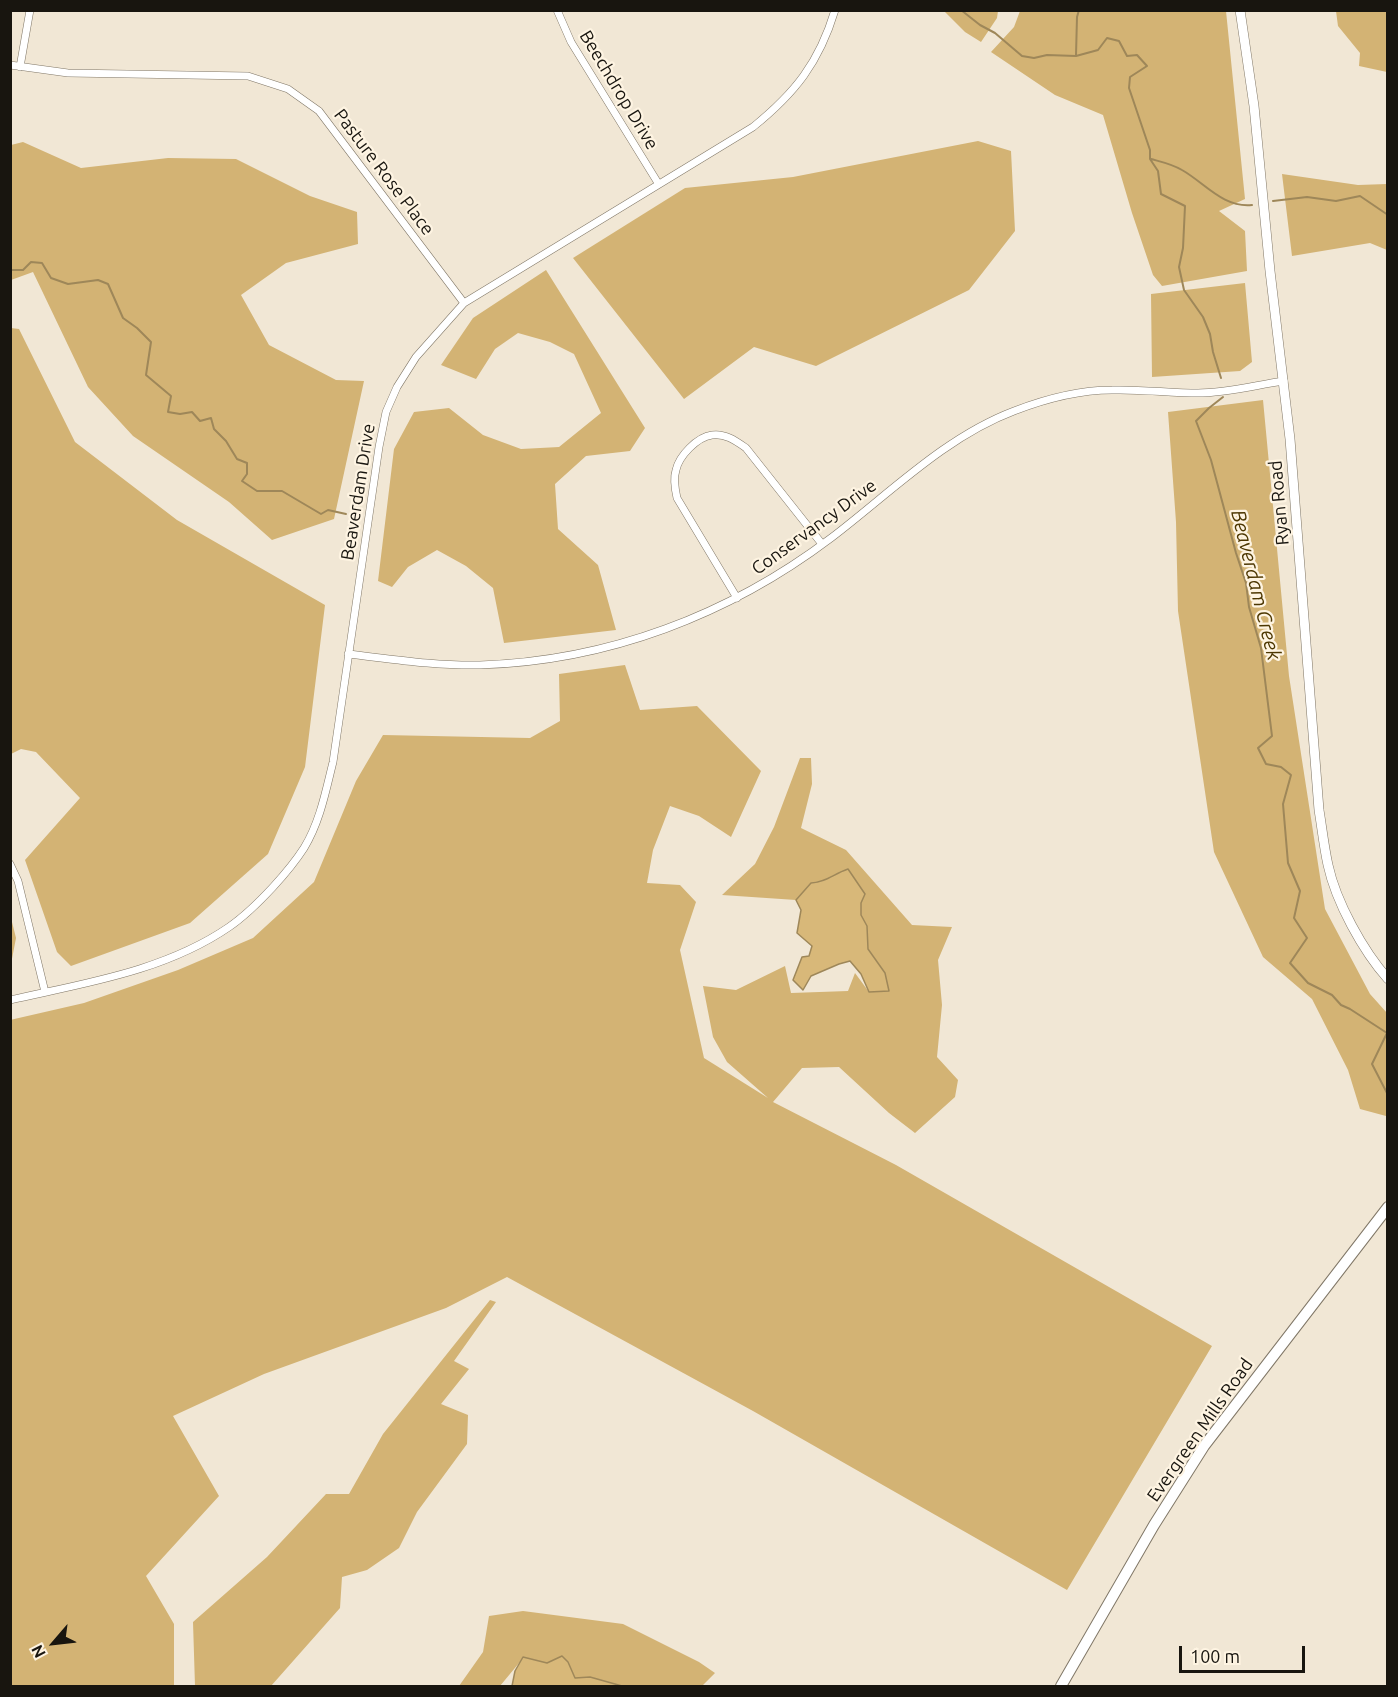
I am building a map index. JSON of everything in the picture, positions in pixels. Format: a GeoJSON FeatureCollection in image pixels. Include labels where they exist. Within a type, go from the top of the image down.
{"type":"FeatureCollection","features":[{"type":"Feature","properties":{"kind":"main road","name":"Ryan Road"},"geometry":{"type":"LineString","coordinates":[[1240,10],[1254,106],[1284,381],[1300,553],[1315,773],[1328,867],[1339,899],[1363,947],[1388,979]]}},
{"type":"Feature","properties":{"kind":"main road","name":"Evergreen Mills Road"},"geometry":{"type":"LineString","coordinates":[[1061,1686],[1154,1525],[1204,1446],[1388,1206]]}},
{"type":"Feature","properties":{"kind":"street"},"geometry":{"type":"LineString","coordinates":[[20,67],[30,10]]}},
{"type":"Feature","properties":{"kind":"street","name":"Beechdrop Drive"},"geometry":{"type":"LineString","coordinates":[[557,10],[572,42],[658,183]]}},
{"type":"Feature","properties":{"kind":"street","name":"Beaverdam Drive"},"geometry":{"type":"LineString","coordinates":[[10,1000],[136,970],[188,950],[230,927],[285,873],[304,847],[321,808],[333,762],[386,411],[397,387],[416,357],[464,303],[753,127],[775,110],[800,84],[819,51],[835,10]]}},
{"type":"Feature","properties":{"kind":"street","name":"Pasture Rose Place"},"geometry":{"type":"LineString","coordinates":[[10,65],[68,73],[248,76],[288,89],[319,111],[464,303]]}},
{"type":"Feature","properties":{"kind":"street","name":"Conservancy Drive"},"geometry":{"type":"LineString","coordinates":[[348,654],[479,665],[522,662],[593,651],[649,636],[737,598],[789,568],[951,444],[1012,411],[1051,398],[1080,393],[1110,390],[1201,393],[1284,381]]}},
{"type":"Feature","properties":{"kind":"street"},"geometry":{"type":"LineString","coordinates":[[737,598],[677,498],[676,468],[697,441],[710,435],[720,435],[735,440],[746,448],[822,544]]}},
{"type":"Feature","properties":{"kind":"street"},"geometry":{"type":"LineString","coordinates":[[10,864],[18,881],[45,992]]}},
{"type":"Feature","properties":{"kind":"shaded area"},"geometry":{"type":"Polygon","coordinates":[[[944,11],[998,11],[997,18],[981,42],[965,32],[944,11]]]}},
{"type":"Feature","properties":{"kind":"shaded area"},"geometry":{"type":"Polygon","coordinates":[[[1020,11],[1226,11],[1245,199],[1219,211],[1245,231],[1247,271],[1162,286],[1153,275],[1103,115],[1055,95],[991,52],[1014,27],[1020,11]]]}},
{"type":"Feature","properties":{"kind":"shaded area"},"geometry":{"type":"Polygon","coordinates":[[[1336,11],[1387,11],[1387,72],[1359,66],[1360,53],[1338,26],[1336,11]]]}},
{"type":"Feature","properties":{"kind":"shaded area"},"geometry":{"type":"Polygon","coordinates":[[[978,141],[1011,151],[1015,231],[969,290],[816,366],[754,347],[684,399],[573,258],[685,188],[793,177],[978,141]]]}},
{"type":"Feature","properties":{"kind":"shaded area"},"geometry":{"type":"Polygon","coordinates":[[[23,142],[81,168],[168,158],[236,159],[310,196],[357,212],[358,244],[286,263],[241,295],[269,345],[336,380],[364,381],[334,519],[272,540],[229,502],[133,436],[88,387],[33,272],[11,280],[11,145],[23,142]]]}},
{"type":"Feature","properties":{"kind":"shaded area"},"geometry":{"type":"Polygon","coordinates":[[[1282,174],[1358,185],[1387,184],[1387,250],[1370,243],[1292,256],[1282,174]]]}},
{"type":"Feature","properties":{"kind":"shaded area"},"geometry":{"type":"Polygon","coordinates":[[[546,270],[645,428],[630,451],[586,456],[555,484],[558,529],[598,565],[616,630],[504,643],[493,588],[466,566],[437,550],[408,567],[392,587],[378,581],[394,449],[414,412],[449,408],[483,435],[521,449],[559,447],[601,413],[574,354],[550,342],[518,333],[495,349],[476,379],[441,365],[473,318],[546,270]]]}},
{"type":"Feature","properties":{"kind":"shaded area"},"geometry":{"type":"Polygon","coordinates":[[[1245,283],[1252,362],[1240,371],[1152,377],[1151,294],[1245,283]]]}},
{"type":"Feature","properties":{"kind":"shaded area"},"geometry":{"type":"Polygon","coordinates":[[[11,328],[19,329],[75,442],[177,520],[325,605],[305,767],[268,854],[190,923],[71,966],[57,952],[25,860],[80,798],[36,752],[21,749],[11,754],[11,328]]]}},
{"type":"Feature","properties":{"kind":"shaded area"},"geometry":{"type":"Polygon","coordinates":[[[1263,400],[1289,676],[1325,909],[1370,994],[1387,1013],[1386,1116],[1360,1109],[1348,1070],[1312,999],[1263,957],[1214,852],[1178,611],[1176,522],[1168,412],[1263,400]]]}},
{"type":"Feature","properties":{"kind":"shaded area"},"geometry":{"type":"Polygon","coordinates":[[[625,665],[640,710],[697,706],[761,771],[731,837],[699,816],[670,806],[653,850],[647,883],[680,885],[696,902],[680,950],[704,1058],[768,1098],[727,1062],[713,1037],[703,986],[736,990],[785,966],[791,993],[848,991],[855,973],[869,992],[885,973],[868,949],[867,926],[861,915],[861,903],[865,894],[848,869],[811,883],[796,900],[722,895],[755,864],[774,827],[800,758],[811,758],[812,784],[801,828],[846,850],[912,925],[952,927],[938,960],[942,1005],[937,1057],[958,1080],[955,1097],[915,1133],[889,1113],[839,1067],[802,1068],[773,1102],[896,1165],[1212,1346],[1067,1590],[753,1411],[507,1277],[446,1308],[264,1374],[173,1416],[219,1496],[146,1576],[174,1624],[174,1686],[11,1686],[10,1020],[84,1003],[178,970],[253,938],[314,882],[356,781],[383,735],[530,738],[560,721],[559,674],[625,665]]]}},
{"type":"Feature","properties":{"kind":"shaded area"},"geometry":{"type":"Polygon","coordinates":[[[848,869],[865,894],[861,903],[861,915],[867,926],[868,949],[885,973],[889,991],[869,992],[861,974],[850,961],[811,976],[803,990],[793,980],[802,957],[809,956],[812,946],[797,933],[801,910],[796,900],[811,883],[848,869]]]}},
{"type":"Feature","properties":{"kind":"shaded area"},"geometry":{"type":"Polygon","coordinates":[[[11,918],[16,938],[11,964],[11,918]]]}},
{"type":"Feature","properties":{"kind":"shaded area"},"geometry":{"type":"Polygon","coordinates":[[[490,1300],[496,1302],[454,1361],[469,1369],[441,1404],[468,1415],[467,1444],[417,1512],[399,1548],[367,1570],[342,1577],[340,1608],[271,1686],[195,1686],[193,1622],[267,1557],[326,1494],[349,1494],[383,1434],[490,1300]]]}},
{"type":"Feature","properties":{"kind":"shaded area"},"geometry":{"type":"Polygon","coordinates":[[[523,1611],[623,1624],[699,1662],[715,1673],[702,1686],[622,1686],[590,1677],[575,1678],[568,1662],[547,1663],[524,1657],[500,1686],[459,1686],[483,1652],[489,1616],[523,1611]]]}},
{"type":"Feature","properties":{"kind":"shaded area"},"geometry":{"type":"Polygon","coordinates":[[[562,1656],[568,1662],[575,1678],[590,1677],[622,1686],[512,1686],[515,1671],[523,1657],[547,1663],[562,1656]]]}},
{"type":"Feature","properties":{"kind":"waterway","name":"Beaverdam Creek"},"geometry":{"type":"LineString","coordinates":[[961,10],[995,33],[1022,56],[1034,58],[1047,55],[1076,56],[1098,50],[1107,38],[1119,41],[1127,56],[1137,55],[1147,66],[1130,77],[1129,88],[1150,150],[1150,159],[1158,171],[1161,194],[1185,206],[1183,248],[1179,267],[1184,290],[1203,317],[1210,334],[1221,378]]}},
{"type":"Feature","properties":{"kind":"waterway"},"geometry":{"type":"LineString","coordinates":[[1076,55],[1079,10]]}},
{"type":"Feature","properties":{"kind":"waterway"},"geometry":{"type":"LineString","coordinates":[[1151,159],[1178,168],[1223,199],[1232,203],[1252,205]]}},
{"type":"Feature","properties":{"kind":"waterway"},"geometry":{"type":"LineString","coordinates":[[1273,201],[1307,197],[1336,201],[1360,196],[1388,215]]}},
{"type":"Feature","properties":{"kind":"waterway"},"geometry":{"type":"LineString","coordinates":[[10,270],[23,270],[31,262],[42,263],[51,278],[68,284],[98,280],[108,284],[123,318],[151,342],[146,375],[171,396],[168,412],[180,414],[192,412],[200,421],[211,418],[214,429],[226,441],[237,459],[247,463],[247,474],[242,481],[257,491],[282,491],[321,514],[328,510],[346,514]]}},
{"type":"Feature","properties":{"kind":"waterway","name":"Beaverdam Creek"},"geometry":{"type":"LineString","coordinates":[[1223,397],[1196,421],[1211,460],[1246,583],[1249,607],[1261,648],[1272,736],[1258,748],[1266,764],[1281,767],[1291,775],[1283,804],[1288,863],[1300,891],[1294,918],[1307,938],[1290,963],[1308,983],[1332,995],[1341,1005],[1387,1033],[1372,1064],[1388,1095]]}}]}
